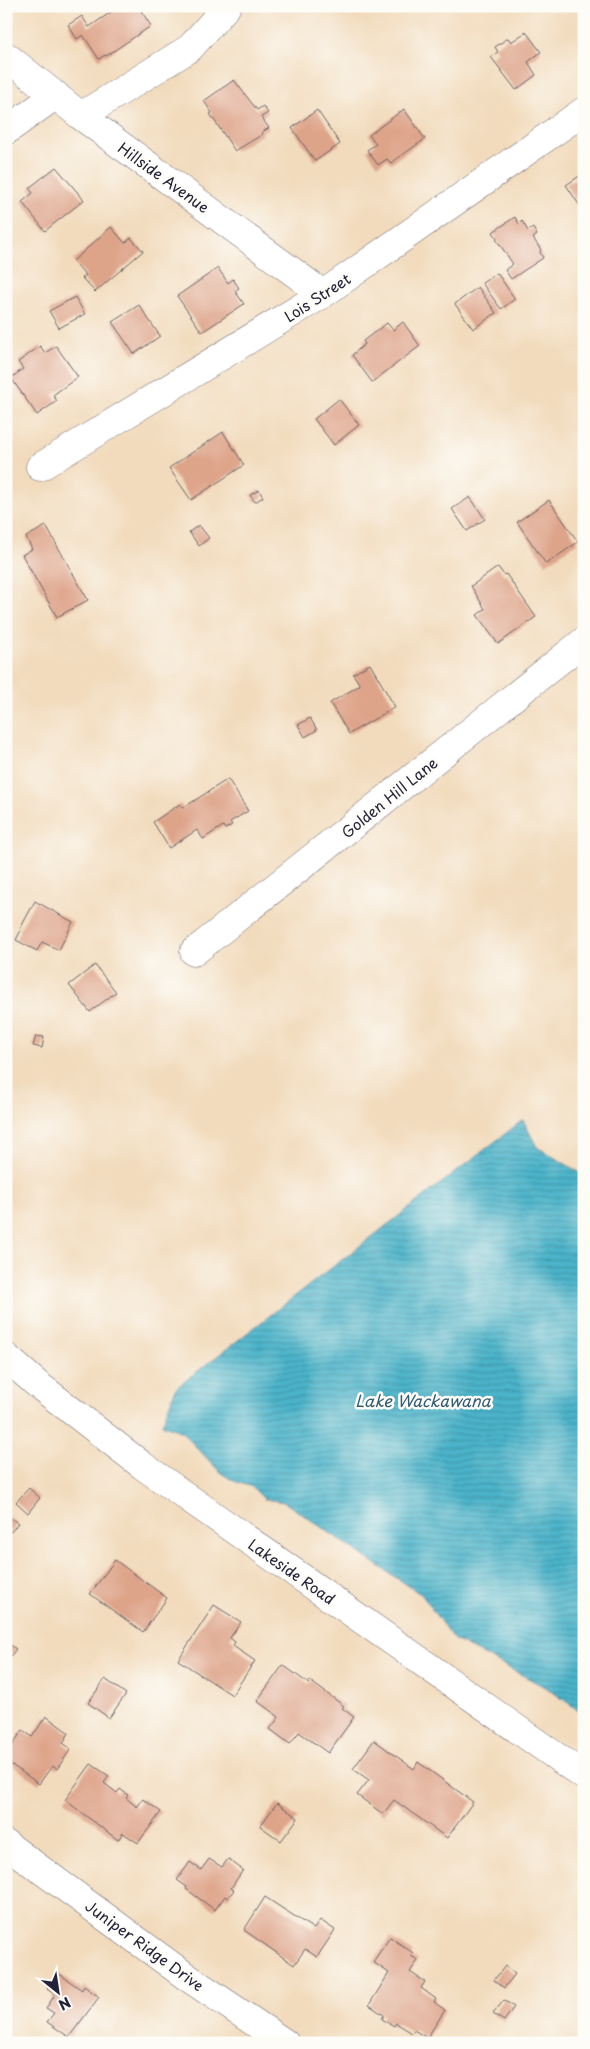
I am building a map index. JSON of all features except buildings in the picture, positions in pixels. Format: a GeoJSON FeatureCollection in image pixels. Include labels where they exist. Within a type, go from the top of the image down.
{"type":"FeatureCollection","features":[{"type":"Feature","properties":{"kind":"street"},"geometry":{"type":"LineString","coordinates":[[81,116],[190,48],[227,6]]}},
{"type":"Feature","properties":{"kind":"street","name":"Hillside Avenue"},"geometry":{"type":"LineString","coordinates":[[6,56],[81,116],[323,294]]}},
{"type":"Feature","properties":{"kind":"street"},"geometry":{"type":"LineString","coordinates":[[6,131],[56,95]]}},
{"type":"Feature","properties":{"kind":"street","name":"Lois Street"},"geometry":{"type":"LineString","coordinates":[[40,467],[323,294],[584,112]]}},
{"type":"Feature","properties":{"kind":"street","name":"Golden Hill Lane"},"geometry":{"type":"LineString","coordinates":[[194,952],[584,640]]}},
{"type":"Feature","properties":{"kind":"street","name":"Lakeside Road"},"geometry":{"type":"LineString","coordinates":[[6,1357],[37,1384],[143,1466],[584,1776]]}},
{"type":"Feature","properties":{"kind":"street","name":"Juniper Ridge Drive"},"geometry":{"type":"LineString","coordinates":[[6,1844],[187,1977],[285,2043]]}},
{"type":"Feature","properties":{"kind":"water","name":"Lake Wackawana"},"geometry":{"type":"Polygon","coordinates":[[[523,1120],[537,1147],[584,1175],[584,1714],[547,1688],[453,1639],[422,1595],[284,1502],[264,1499],[252,1487],[234,1481],[221,1473],[182,1432],[162,1424],[176,1388],[523,1120]]]}}]}
